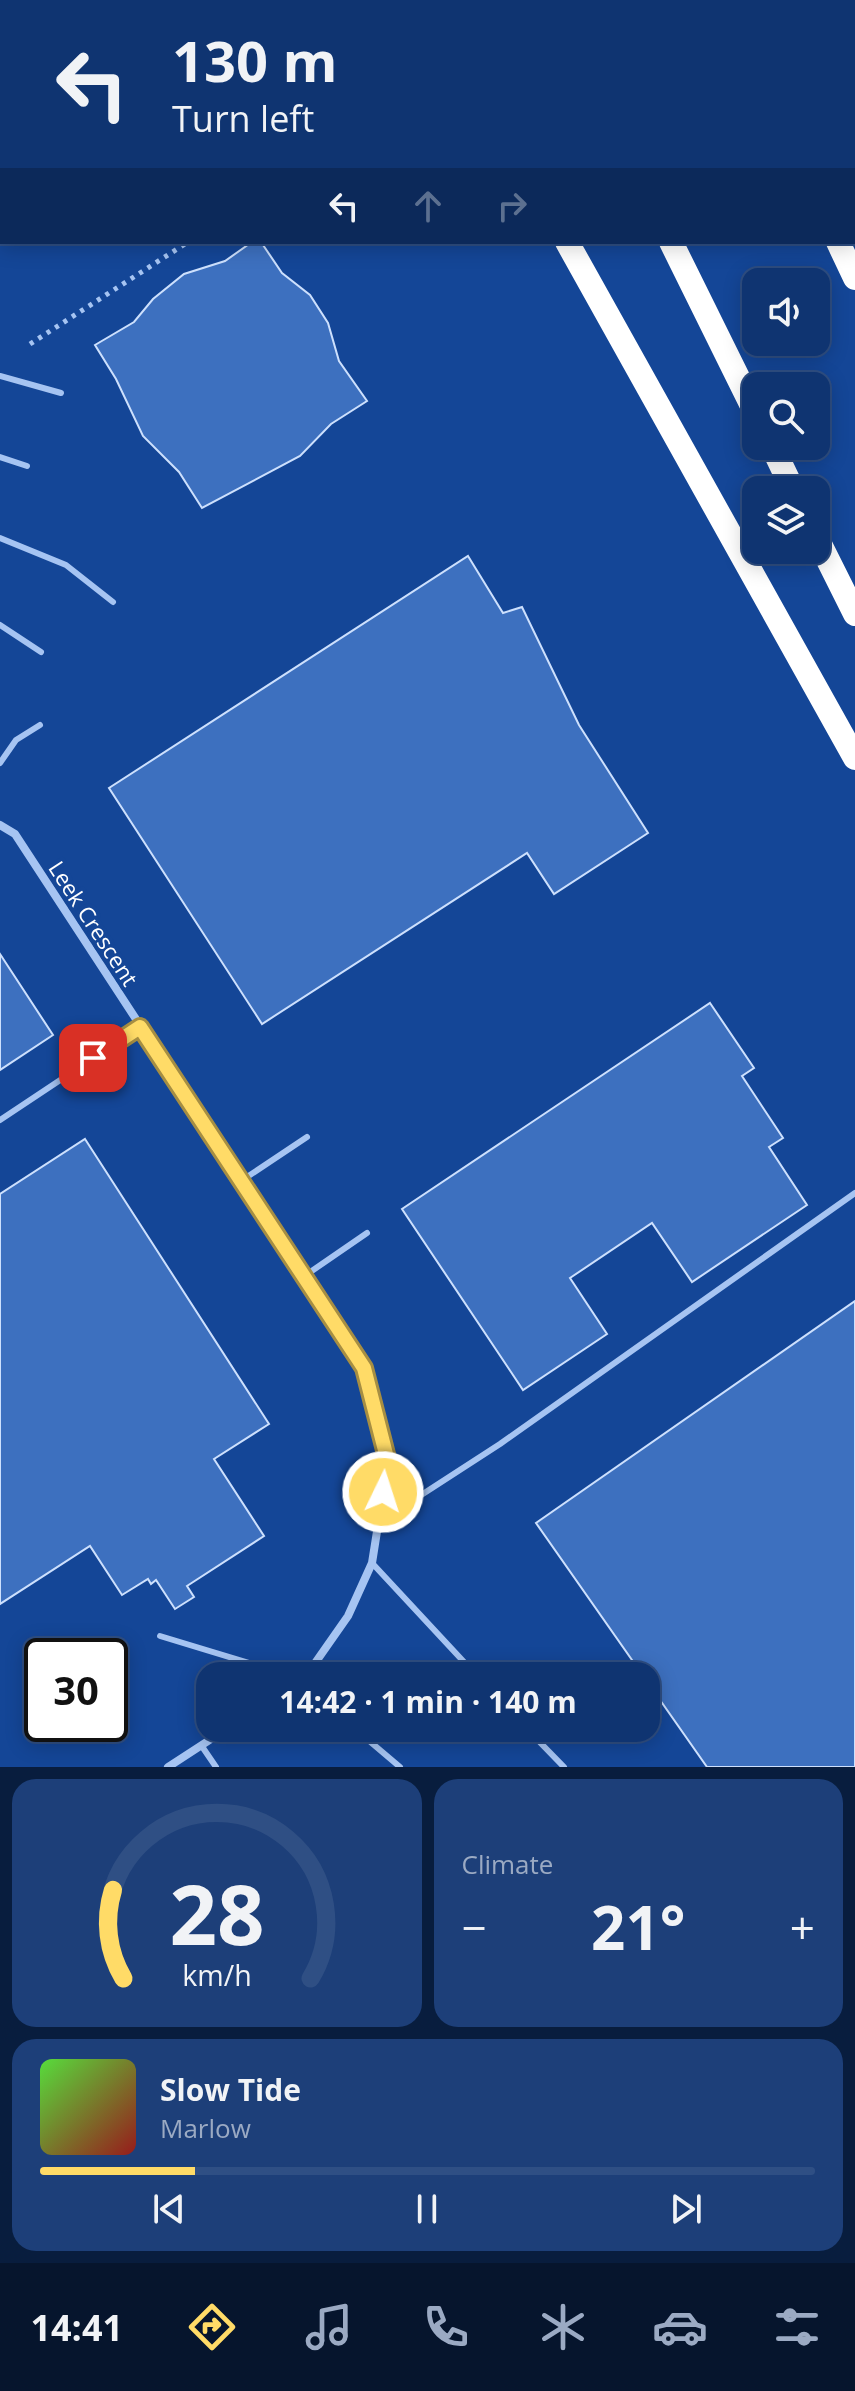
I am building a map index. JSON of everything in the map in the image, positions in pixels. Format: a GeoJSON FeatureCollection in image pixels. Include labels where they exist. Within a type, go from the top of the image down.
{"type":"FeatureCollection","features":[{"type":"Feature","properties":{"kind":"highway"},"geometry":{"type":"LineString","coordinates":[[568,244],[855,758]]}},
{"type":"Feature","properties":{"kind":"highway"},"geometry":{"type":"LineString","coordinates":[[672,244],[742,386]]}},
{"type":"Feature","properties":{"kind":"highway"},"geometry":{"type":"LineString","coordinates":[[839,244],[855,278]]}},
{"type":"Feature","properties":{"kind":"highway"},"geometry":{"type":"LineString","coordinates":[[830,564],[855,614]]}},
{"type":"Feature","properties":{"kind":"street","name":"Leek Crescent"},"geometry":{"type":"LineString","coordinates":[[0,825],[15,834],[364,1368],[388,1462],[372,1563],[348,1616],[316,1662]]}},
{"type":"Feature","properties":{"kind":"street"},"geometry":{"type":"LineString","coordinates":[[168,1767],[206,1742]]}},
{"type":"Feature","properties":{"kind":"lane"},"geometry":{"type":"LineString","coordinates":[[0,376],[61,393]]}},
{"type":"Feature","properties":{"kind":"lane"},"geometry":{"type":"LineString","coordinates":[[0,457],[27,466]]}},
{"type":"Feature","properties":{"kind":"lane"},"geometry":{"type":"LineString","coordinates":[[0,538],[66,565],[113,602]]}},
{"type":"Feature","properties":{"kind":"lane"},"geometry":{"type":"LineString","coordinates":[[0,625],[41,652]]}},
{"type":"Feature","properties":{"kind":"lane"},"geometry":{"type":"LineString","coordinates":[[0,763],[16,740],[40,725]]}},
{"type":"Feature","properties":{"kind":"lane"},"geometry":{"type":"LineString","coordinates":[[0,1120],[140,1027]]}},
{"type":"Feature","properties":{"kind":"lane"},"geometry":{"type":"LineString","coordinates":[[241,1181],[307,1137]]}},
{"type":"Feature","properties":{"kind":"lane"},"geometry":{"type":"LineString","coordinates":[[378,1523],[500,1444],[855,1193]]}},
{"type":"Feature","properties":{"kind":"lane"},"geometry":{"type":"LineString","coordinates":[[303,1277],[367,1233]]}},
{"type":"Feature","properties":{"kind":"lane"},"geometry":{"type":"LineString","coordinates":[[372,1563],[464,1662]]}},
{"type":"Feature","properties":{"kind":"lane"},"geometry":{"type":"LineString","coordinates":[[160,1636],[246,1662]]}},
{"type":"Feature","properties":{"kind":"lane"},"geometry":{"type":"LineString","coordinates":[[371,1742],[400,1767]]}},
{"type":"Feature","properties":{"kind":"lane"},"geometry":{"type":"LineString","coordinates":[[540,1742],[564,1767]]}},
{"type":"Feature","properties":{"kind":"lane"},"geometry":{"type":"LineString","coordinates":[[201,1745],[216,1767]]}},
{"type":"Feature","properties":{"kind":"path"},"geometry":{"type":"LineString","coordinates":[[30,344],[185,244]]}},
{"type":"Feature","properties":{"kind":"building"},"geometry":{"type":"Polygon","coordinates":[[[249,244],[262,244],[282,273],[310,295],[328,323],[339,361],[367,401],[331,424],[300,456],[202,508],[179,472],[143,436],[116,379],[95,345],[134,322],[153,299],[184,274],[225,261],[249,244]]]}},
{"type":"Feature","properties":{"kind":"building"},"geometry":{"type":"Polygon","coordinates":[[[468,556],[503,613],[522,607],[579,725],[648,833],[554,894],[527,853],[262,1024],[109,788],[468,556]]]}},
{"type":"Feature","properties":{"kind":"building"},"geometry":{"type":"Polygon","coordinates":[[[0,954],[53,1035],[0,1070],[0,954]]]}},
{"type":"Feature","properties":{"kind":"building"},"geometry":{"type":"Polygon","coordinates":[[[710,1003],[754,1068],[742,1076],[783,1138],[769,1147],[807,1205],[692,1282],[652,1223],[570,1278],[607,1334],[523,1390],[402,1209],[710,1003]]]}},
{"type":"Feature","properties":{"kind":"building"},"geometry":{"type":"Polygon","coordinates":[[[85,1139],[269,1424],[214,1459],[264,1536],[187,1586],[194,1597],[175,1609],[156,1580],[151,1584],[148,1579],[122,1595],[90,1546],[0,1604],[0,1194],[85,1139]]]}},
{"type":"Feature","properties":{"kind":"building"},"geometry":{"type":"Polygon","coordinates":[[[855,1301],[855,1767],[707,1767],[660,1700],[660,1662],[633,1662],[536,1523],[855,1301]]]}},
{"type":"Feature","properties":{"kind":"route"},"geometry":{"type":"LineString","coordinates":[[93,1058],[140,1027],[364,1368],[388,1462],[383,1492]]}}]}
